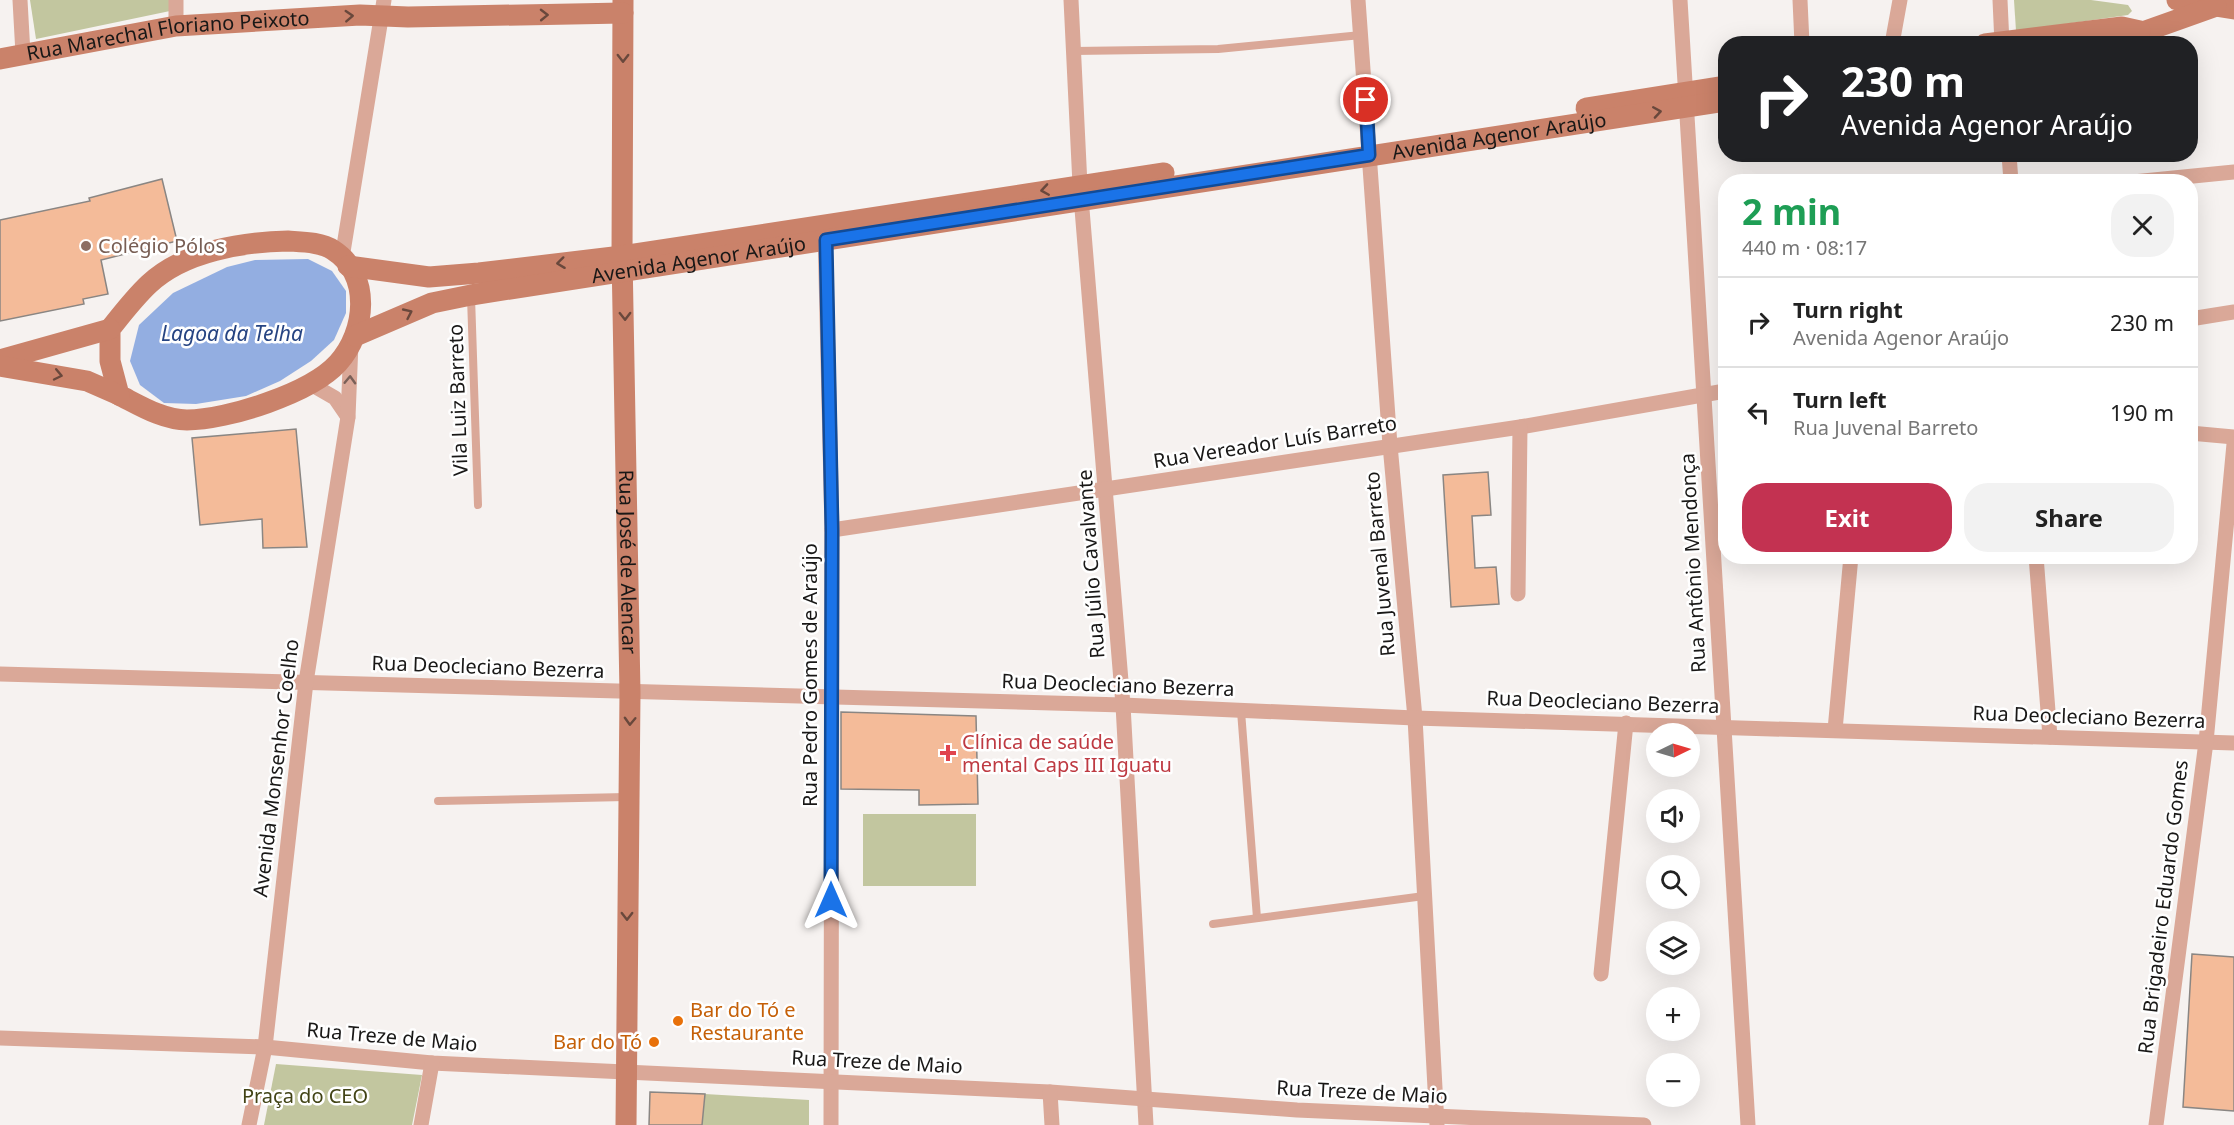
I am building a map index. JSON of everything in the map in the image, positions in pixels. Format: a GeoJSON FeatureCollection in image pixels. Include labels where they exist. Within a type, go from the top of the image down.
{"type":"FeatureCollection","features":[{"type":"Feature","properties":{"kind":"street"},"geometry":{"type":"LineString","coordinates":[[20,0],[23,54]]}},
{"type":"Feature","properties":{"kind":"street"},"geometry":{"type":"LineString","coordinates":[[176,0],[176,26]]}},
{"type":"Feature","properties":{"kind":"street","name":"Rua Júlio Cavalvante"},"geometry":{"type":"LineString","coordinates":[[1071,0],[1081,192],[1123,705],[1146,1125]]}},
{"type":"Feature","properties":{"kind":"street","name":"Rua Juvenal Barreto"},"geometry":{"type":"LineString","coordinates":[[1358,0],[1390,445],[1415,718],[1437,1121]]}},
{"type":"Feature","properties":{"kind":"street","name":"Rua Antônio Mendonça"},"geometry":{"type":"LineString","coordinates":[[1680,0],[1706,394],[1722,728],[1748,1125]]}},
{"type":"Feature","properties":{"kind":"street"},"geometry":{"type":"LineString","coordinates":[[1800,0],[1802,36]]}},
{"type":"Feature","properties":{"kind":"street"},"geometry":{"type":"LineString","coordinates":[[1893,36],[1900,0]]}},
{"type":"Feature","properties":{"kind":"street"},"geometry":{"type":"LineString","coordinates":[[1997,36],[2000,0]]}},
{"type":"Feature","properties":{"kind":"street"},"geometry":{"type":"LineString","coordinates":[[2177,0],[2224,5]]}},
{"type":"Feature","properties":{"kind":"street"},"geometry":{"type":"LineString","coordinates":[[2131,36],[2140,31],[2224,5]]}},
{"type":"Feature","properties":{"kind":"street"},"geometry":{"type":"LineString","coordinates":[[345,262],[383,7]]}},
{"type":"Feature","properties":{"kind":"street","name":"Rua Marechal Floriano Peixoto"},"geometry":{"type":"LineString","coordinates":[[0,59],[176,26],[383,7],[408,17],[623,7]]}},
{"type":"Feature","properties":{"kind":"street","name":"Rua José de Alencar"},"geometry":{"type":"LineString","coordinates":[[623,7],[623,264],[630,693],[626,1125]]}},
{"type":"Feature","properties":{"kind":"street"},"geometry":{"type":"LineString","coordinates":[[2046,36],[2122,27],[2140,31]]}},
{"type":"Feature","properties":{"kind":"street","name":"Avenida Agenor Araújo"},"geometry":{"type":"LineString","coordinates":[[1685,100],[1718,88]]}},
{"type":"Feature","properties":{"kind":"street","name":"Avenida Agenor Araújo"},"geometry":{"type":"LineString","coordinates":[[353,340],[432,303],[623,264],[1685,100],[1718,101]]}},
{"type":"Feature","properties":{"kind":"street"},"geometry":{"type":"LineString","coordinates":[[2198,176],[2234,172]]}},
{"type":"Feature","properties":{"kind":"street","name":"Rua Pedro Gomes de Araújo"},"geometry":{"type":"LineString","coordinates":[[825,233],[832,530],[831,1125]]}},
{"type":"Feature","properties":{"kind":"street","name":"Avenida Agenor Araújo"},"geometry":{"type":"LineString","coordinates":[[0,366],[87,381],[151,410],[186,420],[246,410],[278,399],[338,364],[353,340],[360,319],[359,285],[345,262],[332,249],[288,241],[249,242],[214,250],[183,263],[151,282],[110,329]]}},
{"type":"Feature","properties":{"kind":"street","name":"Avenida Agenor Araújo"},"geometry":{"type":"LineString","coordinates":[[345,262],[429,277],[623,264]]}},
{"type":"Feature","properties":{"kind":"street"},"geometry":{"type":"LineString","coordinates":[[2198,317],[2234,312]]}},
{"type":"Feature","properties":{"kind":"street"},"geometry":{"type":"LineString","coordinates":[[0,360],[110,329],[110,361],[119,395]]}},
{"type":"Feature","properties":{"kind":"street","name":"Avenida Monsenhor Coelho"},"geometry":{"type":"LineString","coordinates":[[249,1125],[265,1047],[306,682],[348,417],[353,340]]}},
{"type":"Feature","properties":{"kind":"street"},"geometry":{"type":"LineString","coordinates":[[309,383],[335,398],[348,417]]}},
{"type":"Feature","properties":{"kind":"street","name":"Rua Vereador Luís Barreto"},"geometry":{"type":"LineString","coordinates":[[832,530],[1106,491],[1718,393]]}},
{"type":"Feature","properties":{"kind":"street"},"geometry":{"type":"LineString","coordinates":[[1518,594],[1520,426]]}},
{"type":"Feature","properties":{"kind":"street"},"geometry":{"type":"LineString","coordinates":[[2198,434],[2234,437]]}},
{"type":"Feature","properties":{"kind":"street","name":"Rua Brigadeiro Eduardo Gomes"},"geometry":{"type":"LineString","coordinates":[[2156,1125],[2230,546],[2234,444]]}},
{"type":"Feature","properties":{"kind":"street"},"geometry":{"type":"LineString","coordinates":[[1835,730],[1850,564]]}},
{"type":"Feature","properties":{"kind":"street"},"geometry":{"type":"LineString","coordinates":[[2037,564],[2050,737]]}},
{"type":"Feature","properties":{"kind":"street","name":"Rua Deocleciano Bezerra"},"geometry":{"type":"LineString","coordinates":[[0,674],[1123,705],[1415,718],[2234,743]]}},
{"type":"Feature","properties":{"kind":"street"},"geometry":{"type":"LineString","coordinates":[[1600,974],[1626,723]]}},
{"type":"Feature","properties":{"kind":"street","name":"Rua Treze de Maio"},"geometry":{"type":"LineString","coordinates":[[0,1038],[265,1047],[432,1063],[1050,1092],[1144,1099],[1297,1118],[1644,1125]]}},
{"type":"Feature","properties":{"kind":"street"},"geometry":{"type":"LineString","coordinates":[[421,1125],[432,1063]]}},
{"type":"Feature","properties":{"kind":"street"},"geometry":{"type":"LineString","coordinates":[[1050,1092],[1052,1125]]}},
{"type":"Feature","properties":{"kind":"lane"},"geometry":{"type":"LineString","coordinates":[[1074,51],[1218,49],[1361,36]]}},
{"type":"Feature","properties":{"kind":"lane","name":"Vila Luiz Barreto"},"geometry":{"type":"LineString","coordinates":[[471,295],[478,505]]}},
{"type":"Feature","properties":{"kind":"lane"},"geometry":{"type":"LineString","coordinates":[[1241,711],[1257,918]]}},
{"type":"Feature","properties":{"kind":"lane"},"geometry":{"type":"LineString","coordinates":[[438,801],[628,797]]}},
{"type":"Feature","properties":{"kind":"lane"},"geometry":{"type":"LineString","coordinates":[[1213,924],[1424,896]]}},
{"type":"Feature","properties":{"kind":"green space"},"geometry":{"type":"Polygon","coordinates":[[[30,0],[170,0],[170,11],[36,39],[30,0]]]}},
{"type":"Feature","properties":{"kind":"green space"},"geometry":{"type":"Polygon","coordinates":[[[2014,0],[2091,0],[2128,5],[2132,11],[2128,15],[2016,31],[2014,0]]]}},
{"type":"Feature","properties":{"kind":"green space"},"geometry":{"type":"Polygon","coordinates":[[[863,814],[976,814],[976,886],[863,886],[863,814]]]}},
{"type":"Feature","properties":{"kind":"green space","name":"Praça do CEO"},"geometry":{"type":"Polygon","coordinates":[[[276,1064],[422,1075],[412,1125],[264,1125],[276,1064]]]}},
{"type":"Feature","properties":{"kind":"green space"},"geometry":{"type":"Polygon","coordinates":[[[705,1094],[809,1100],[809,1125],[702,1125],[705,1094]]]}},
{"type":"Feature","properties":{"kind":"water","name":"Lagoa da Telha"},"geometry":{"type":"Polygon","coordinates":[[[308,259],[332,271],[346,291],[346,313],[334,340],[311,361],[280,381],[246,396],[196,404],[164,403],[140,385],[130,361],[139,325],[173,293],[227,267],[255,260],[308,259]]]}},
{"type":"Feature","properties":{"kind":"building","name":"Colégio Pólos"},"geometry":{"type":"Polygon","coordinates":[[[162,179],[177,241],[101,260],[108,294],[83,299],[84,304],[0,321],[0,220],[90,201],[89,198],[162,179]]]}},
{"type":"Feature","properties":{"kind":"building"},"geometry":{"type":"Polygon","coordinates":[[[296,429],[307,547],[263,548],[262,519],[200,525],[192,438],[296,429]]]}},
{"type":"Feature","properties":{"kind":"building"},"geometry":{"type":"Polygon","coordinates":[[[1488,472],[1491,515],[1472,516],[1475,568],[1496,567],[1499,604],[1451,607],[1443,475],[1488,472]]]}},
{"type":"Feature","properties":{"kind":"building"},"geometry":{"type":"Polygon","coordinates":[[[841,712],[976,716],[978,804],[919,805],[919,790],[841,789],[841,712]]]}},
{"type":"Feature","properties":{"kind":"building"},"geometry":{"type":"Polygon","coordinates":[[[2192,954],[2234,957],[2234,1111],[2183,1107],[2192,954]]]}},
{"type":"Feature","properties":{"kind":"building"},"geometry":{"type":"Polygon","coordinates":[[[650,1092],[705,1094],[702,1125],[649,1125],[650,1092]]]}},
{"type":"Feature","properties":{"kind":"place","name":"Colégio Pólos"},"geometry":{"type":"Point","coordinates":[86,246]}},
{"type":"Feature","properties":{"kind":"place","name":"Clínica de saúde mental Caps III Iguatu"},"geometry":{"type":"Point","coordinates":[948,753]}},
{"type":"Feature","properties":{"kind":"place","name":"Bar do Tó e Restaurante"},"geometry":{"type":"Point","coordinates":[678,1021]}},
{"type":"Feature","properties":{"kind":"place","name":"Bar do Tó"},"geometry":{"type":"Point","coordinates":[654,1042]}},
{"type":"Feature","properties":{"kind":"route"},"geometry":{"type":"LineString","coordinates":[[831,900],[832,530],[826,240],[1369,155],[1366,100]]}}]}
